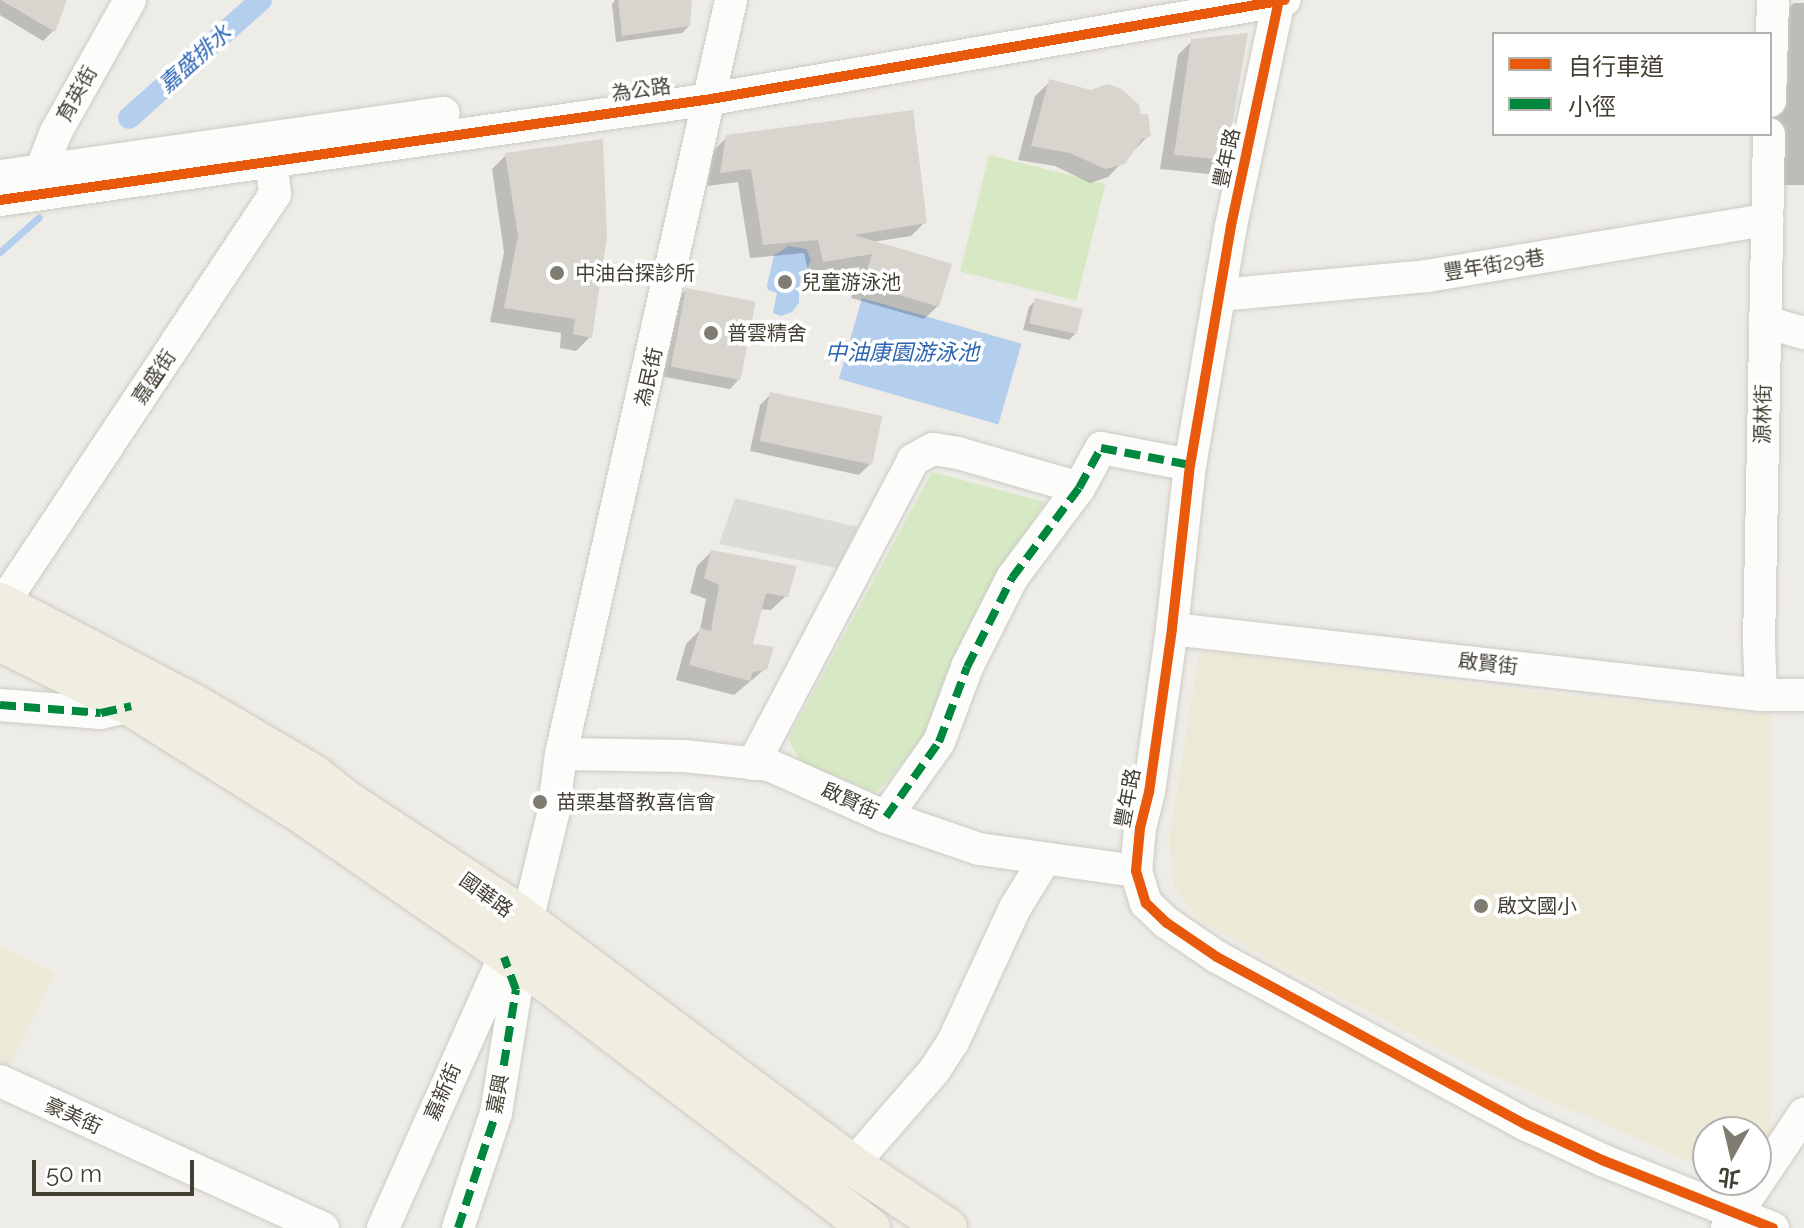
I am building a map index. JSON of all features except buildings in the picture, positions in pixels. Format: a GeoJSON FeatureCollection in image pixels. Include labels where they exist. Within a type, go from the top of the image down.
{"type":"FeatureCollection","features":[{"type":"Feature","properties":{"kind":"main road","name":"國華路"},"geometry":{"type":"LineString","coordinates":[[0,614],[131,706],[316,800],[505,905],[515,941],[840,1179],[947,1228]]}},
{"type":"Feature","properties":{"kind":"main road","name":"國華路"},"geometry":{"type":"LineString","coordinates":[[0,614],[195,705],[316,800]]}},
{"type":"Feature","properties":{"kind":"main road","name":"國華路"},"geometry":{"type":"LineString","coordinates":[[840,1179],[870,1228]]}},
{"type":"Feature","properties":{"kind":"street","name":"育英街"},"geometry":{"type":"LineString","coordinates":[[44,181],[56,132],[130,0]]}},
{"type":"Feature","properties":{"kind":"street","name":"為民街"},"geometry":{"type":"LineString","coordinates":[[515,941],[553,814],[561,754],[731,0]]}},
{"type":"Feature","properties":{"kind":"street","name":"為公路"},"geometry":{"type":"LineString","coordinates":[[1142,14],[1178,0]]}},
{"type":"Feature","properties":{"kind":"street","name":"豐年路"},"geometry":{"type":"LineString","coordinates":[[1279,0],[1219,295],[1190,465],[1172,629],[1149,792],[1140,828],[1136,871],[1146,903],[1167,923],[1289,998],[1527,1125],[1731,1220],[1773,1228]]}},
{"type":"Feature","properties":{"kind":"street","name":"為公路"},"geometry":{"type":"LineString","coordinates":[[0,176],[44,181],[712,88],[1142,14],[1285,0]]}},
{"type":"Feature","properties":{"kind":"street"},"geometry":{"type":"LineString","coordinates":[[1772,34],[1773,0]]}},
{"type":"Feature","properties":{"kind":"street","name":"源林街"},"geometry":{"type":"LineString","coordinates":[[1761,695],[1759,644],[1769,136]]}},
{"type":"Feature","properties":{"kind":"street","name":"嘉盛街"},"geometry":{"type":"LineString","coordinates":[[0,614],[275,194],[271,149]]}},
{"type":"Feature","properties":{"kind":"street","name":"為公路"},"geometry":{"type":"LineString","coordinates":[[0,200],[44,181]]}},
{"type":"Feature","properties":{"kind":"street","name":"豐年街29巷"},"geometry":{"type":"LineString","coordinates":[[1219,295],[1427,276],[1767,220]]}},
{"type":"Feature","properties":{"kind":"street"},"geometry":{"type":"LineString","coordinates":[[1765,322],[1804,333]]}},
{"type":"Feature","properties":{"kind":"street"},"geometry":{"type":"LineString","coordinates":[[886,817],[939,742],[967,667],[1012,578],[1079,488],[1101,448],[1190,465]]}},
{"type":"Feature","properties":{"kind":"street"},"geometry":{"type":"LineString","coordinates":[[753,764],[913,460],[933,449],[958,453],[1079,488]]}},
{"type":"Feature","properties":{"kind":"street","name":"啟賢街"},"geometry":{"type":"LineString","coordinates":[[1172,629],[1761,695],[1804,695]]}},
{"type":"Feature","properties":{"kind":"street"},"geometry":{"type":"LineString","coordinates":[[0,705],[101,713],[131,706]]}},
{"type":"Feature","properties":{"kind":"street","name":"啟賢街"},"geometry":{"type":"LineString","coordinates":[[561,754],[684,756],[769,765],[886,817],[979,849],[1136,871]]}},
{"type":"Feature","properties":{"kind":"street"},"geometry":{"type":"LineString","coordinates":[[840,1179],[934,1071],[953,1042],[1015,908],[1045,859]]}},
{"type":"Feature","properties":{"kind":"street","name":"嘉新街"},"geometry":{"type":"LineString","coordinates":[[383,1228],[515,941]]}},
{"type":"Feature","properties":{"kind":"street","name":"嘉興"},"geometry":{"type":"LineString","coordinates":[[458,1228],[499,1098],[516,990],[515,941]]}},
{"type":"Feature","properties":{"kind":"street","name":"豪美街"},"geometry":{"type":"LineString","coordinates":[[0,1081],[323,1228]]}},
{"type":"Feature","properties":{"kind":"street"},"geometry":{"type":"LineString","coordinates":[[1731,1220],[1804,1114]]}},
{"type":"Feature","properties":{"kind":"shaded area"},"geometry":{"type":"Polygon","coordinates":[[[735,498],[858,527],[837,568],[719,544],[735,498]]]}},
{"type":"Feature","properties":{"kind":"shaded area","name":"啟文國小"},"geometry":{"type":"Polygon","coordinates":[[[1200,651],[1561,695],[1772,715],[1771,1116],[1692,1116],[1692,1162],[1465,1063],[1204,924],[1175,889],[1169,840],[1200,651]]]}},
{"type":"Feature","properties":{"kind":"shaded area"},"geometry":{"type":"Polygon","coordinates":[[[0,947],[54,974],[6,1074],[0,1071],[0,947]]]}},
{"type":"Feature","properties":{"kind":"green space"},"geometry":{"type":"Polygon","coordinates":[[[989,155],[1105,184],[1076,300],[960,271],[989,155]]]}},
{"type":"Feature","properties":{"kind":"green space"},"geometry":{"type":"Polygon","coordinates":[[[932,472],[1045,502],[967,630],[922,739],[877,793],[800,761],[788,739],[932,472]]]}},
{"type":"Feature","properties":{"kind":"water","name":"兒童游泳池"},"geometry":{"type":"Polygon","coordinates":[[[789,246],[806,249],[811,260],[799,287],[799,303],[792,312],[781,316],[773,313],[777,293],[768,290],[767,285],[774,255],[789,246]]]}},
{"type":"Feature","properties":{"kind":"water","name":"中油康園游泳池"},"geometry":{"type":"Polygon","coordinates":[[[862,298],[1022,344],[998,425],[839,379],[862,298]]]}},
{"type":"Feature","properties":{"kind":"waterway","name":"嘉盛排水"},"geometry":{"type":"LineString","coordinates":[[129,118],[261,0]]}},
{"type":"Feature","properties":{"kind":"waterway","name":"嘉盛排水"},"geometry":{"type":"LineString","coordinates":[[0,252],[39,217]]}},
{"type":"Feature","properties":{"kind":"marked path"},"geometry":{"type":"LineString","coordinates":[[886,817],[939,742],[967,667],[1012,578],[1079,488],[1101,448],[1190,465]]}},
{"type":"Feature","properties":{"kind":"marked path"},"geometry":{"type":"LineString","coordinates":[[0,705],[101,713],[131,706]]}},
{"type":"Feature","properties":{"kind":"marked path"},"geometry":{"type":"LineString","coordinates":[[458,1228],[496,1113],[516,990],[504,957]]}},
{"type":"Feature","properties":{"kind":"cycle path"},"geometry":{"type":"LineString","coordinates":[[1279,0],[1231,226],[1190,465],[1172,629],[1149,792],[1140,828],[1136,871],[1146,903],[1167,923],[1217,957],[1527,1125],[1602,1160],[1773,1228]]}},
{"type":"Feature","properties":{"kind":"cycle path"},"geometry":{"type":"LineString","coordinates":[[0,200],[711,99],[1285,0]]}},
{"type":"Feature","properties":{"kind":"place","name":"中油台探診所"},"geometry":{"type":"Point","coordinates":[557,273]}},
{"type":"Feature","properties":{"kind":"place","name":"兒童游泳池"},"geometry":{"type":"Point","coordinates":[785,282]}},
{"type":"Feature","properties":{"kind":"place","name":"普雲精舍"},"geometry":{"type":"Point","coordinates":[711,333]}},
{"type":"Feature","properties":{"kind":"place","name":"苗栗基督教喜信會"},"geometry":{"type":"Point","coordinates":[540,802]}},
{"type":"Feature","properties":{"kind":"place","name":"啟文國小"},"geometry":{"type":"Point","coordinates":[1481,906]}}]}
